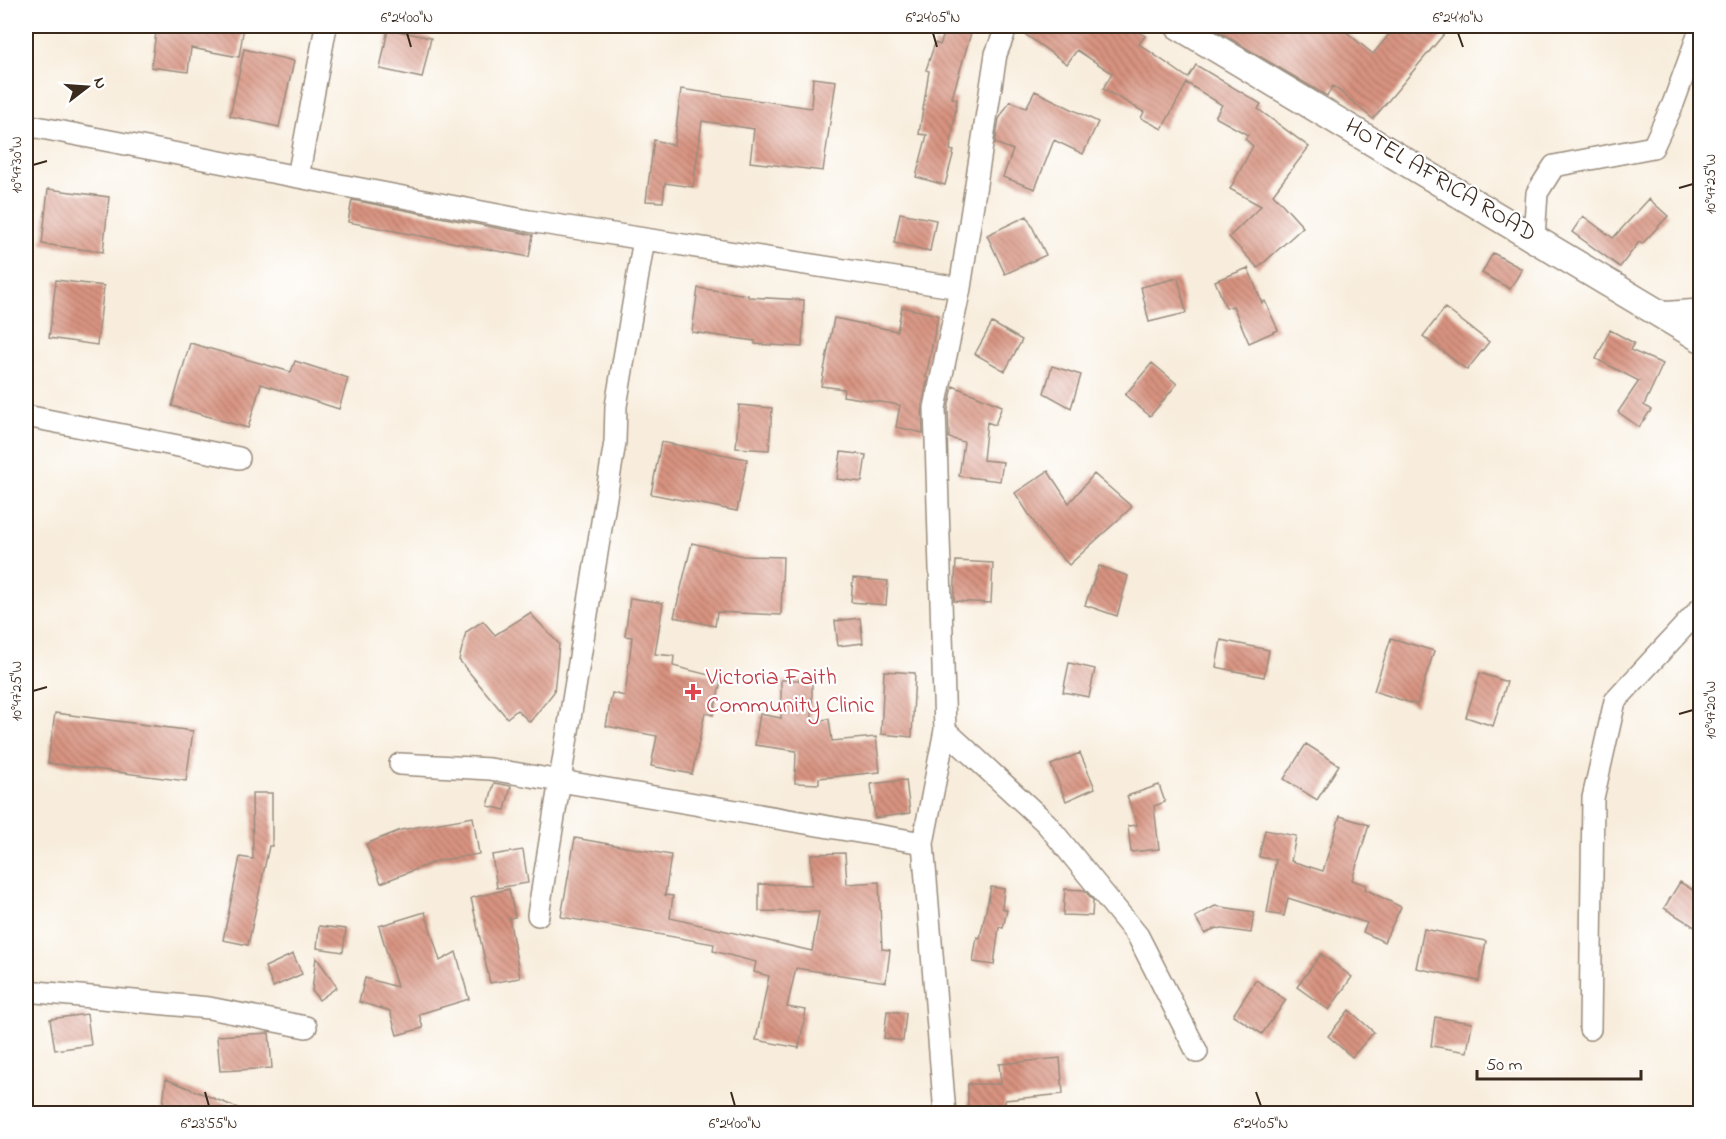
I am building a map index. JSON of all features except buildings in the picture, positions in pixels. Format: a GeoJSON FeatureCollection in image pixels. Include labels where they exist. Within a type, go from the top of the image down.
{"type":"FeatureCollection","features":[{"type":"Feature","properties":{"kind":"street"},"geometry":{"type":"LineString","coordinates":[[298,177],[326,26]]}},
{"type":"Feature","properties":{"kind":"street"},"geometry":{"type":"LineString","coordinates":[[945,1113],[923,843],[945,730],[934,408],[960,288],[996,54],[1007,26]]}},
{"type":"Feature","properties":{"kind":"street","name":"HOTEL AFRICA ROAD"},"geometry":{"type":"LineString","coordinates":[[1179,26],[1701,339]]}},
{"type":"Feature","properties":{"kind":"street"},"geometry":{"type":"LineString","coordinates":[[1534,237],[1537,193],[1554,166],[1653,147],[1673,104],[1701,30]]}},
{"type":"Feature","properties":{"kind":"street"},"geometry":{"type":"LineString","coordinates":[[26,125],[529,221],[960,288]]}},
{"type":"Feature","properties":{"kind":"street"},"geometry":{"type":"LineString","coordinates":[[538,915],[615,442],[616,406],[644,239]]}},
{"type":"Feature","properties":{"kind":"street"},"geometry":{"type":"LineString","coordinates":[[1659,313],[1701,310]]}},
{"type":"Feature","properties":{"kind":"street"},"geometry":{"type":"LineString","coordinates":[[26,416],[239,458]]}},
{"type":"Feature","properties":{"kind":"street"},"geometry":{"type":"LineString","coordinates":[[1590,1029],[1593,798],[1615,701],[1701,609]]}},
{"type":"Feature","properties":{"kind":"street"},"geometry":{"type":"LineString","coordinates":[[945,730],[1046,823],[1138,936],[1197,1052]]}},
{"type":"Feature","properties":{"kind":"street"},"geometry":{"type":"LineString","coordinates":[[400,764],[490,769],[561,783],[923,843]]}},
{"type":"Feature","properties":{"kind":"street"},"geometry":{"type":"LineString","coordinates":[[26,991],[209,1008],[306,1027]]}},
{"type":"Feature","properties":{"kind":"place","name":"Victoria Faith Community Clinic"},"geometry":{"type":"Point","coordinates":[693,692]}}]}
